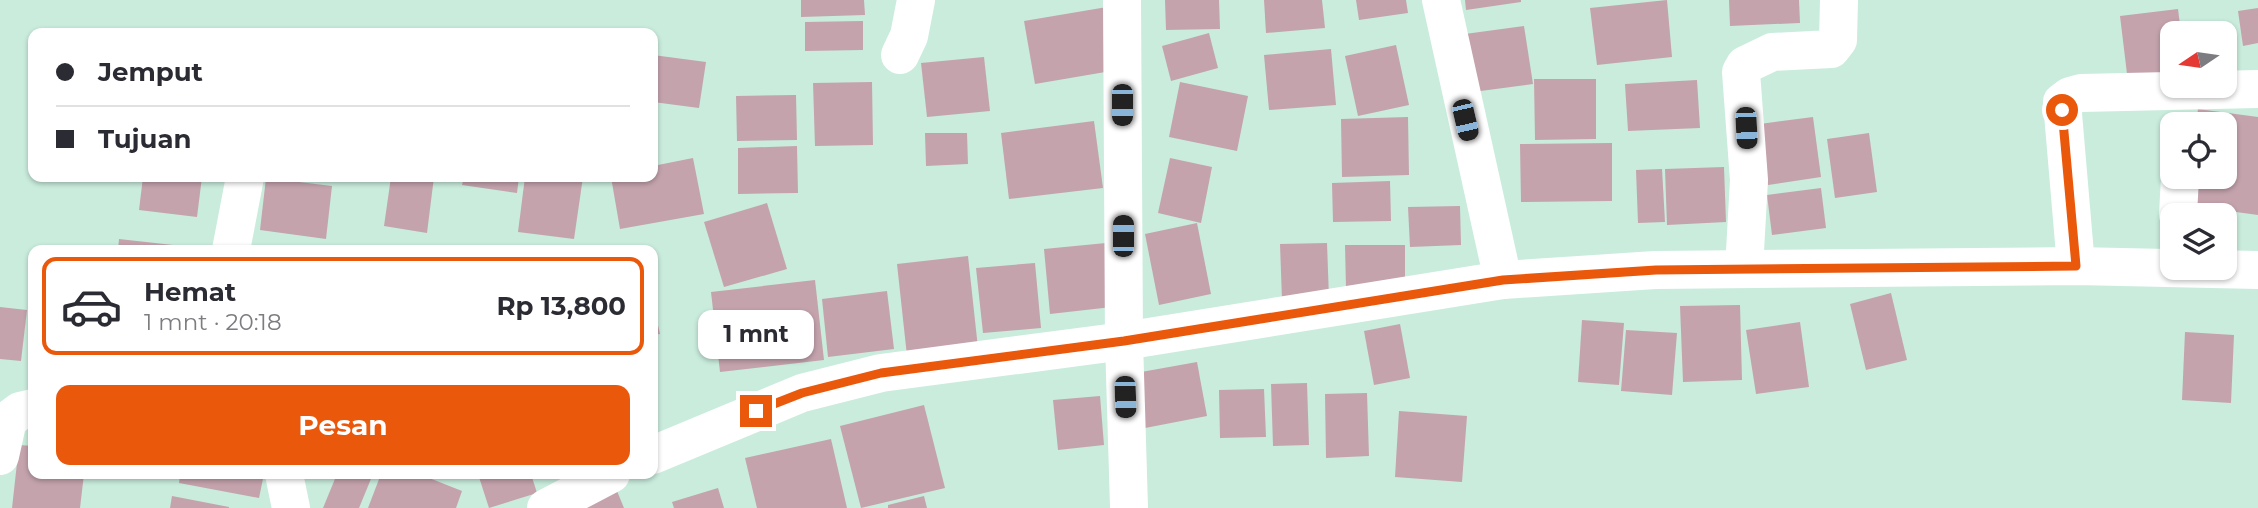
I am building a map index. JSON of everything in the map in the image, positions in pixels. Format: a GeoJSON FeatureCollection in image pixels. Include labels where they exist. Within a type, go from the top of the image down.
{"type":"FeatureCollection","features":[{"type":"Feature","properties":{"kind":"street"},"geometry":{"type":"LineString","coordinates":[[900,55],[909,36],[916,0]]}},
{"type":"Feature","properties":{"kind":"street"},"geometry":{"type":"LineString","coordinates":[[1122,0],[1124,341],[1129,507]]}},
{"type":"Feature","properties":{"kind":"street"},"geometry":{"type":"LineString","coordinates":[[1441,0],[1503,280]]}},
{"type":"Feature","properties":{"kind":"street"},"geometry":{"type":"LineString","coordinates":[[1744,269],[1749,180],[1741,72],[1745,65],[1772,52],[1831,49],[1838,40],[1839,0]]}},
{"type":"Feature","properties":{"kind":"street"},"geometry":{"type":"LineString","coordinates":[[2076,266],[2062,102],[2081,93],[2184,108],[2258,89]]}},
{"type":"Feature","properties":{"kind":"street"},"geometry":{"type":"LineString","coordinates":[[233,245],[244,182]]}},
{"type":"Feature","properties":{"kind":"street"},"geometry":{"type":"LineString","coordinates":[[658,454],[802,393],[881,373],[1124,341],[1503,280],[1656,270],[2160,268]]}},
{"type":"Feature","properties":{"kind":"street"},"geometry":{"type":"LineString","coordinates":[[2237,269],[2258,270]]}},
{"type":"Feature","properties":{"kind":"street"},"geometry":{"type":"LineString","coordinates":[[0,456],[8,420],[20,411],[28,409]]}},
{"type":"Feature","properties":{"kind":"street"},"geometry":{"type":"LineString","coordinates":[[285,479],[291,508]]}},
{"type":"Feature","properties":{"kind":"street"},"geometry":{"type":"LineString","coordinates":[[546,508],[601,479]]}},
{"type":"Feature","properties":{"kind":"building"},"geometry":{"type":"Polygon","coordinates":[[[801,0],[864,0],[865,15],[801,17],[801,0]]]}},
{"type":"Feature","properties":{"kind":"building"},"geometry":{"type":"Polygon","coordinates":[[[1165,0],[1219,0],[1220,29],[1166,30],[1165,0]]]}},
{"type":"Feature","properties":{"kind":"building"},"geometry":{"type":"Polygon","coordinates":[[[1264,0],[1322,0],[1325,28],[1266,33],[1264,0]]]}},
{"type":"Feature","properties":{"kind":"building"},"geometry":{"type":"Polygon","coordinates":[[[1356,0],[1406,0],[1408,13],[1359,20],[1356,0]]]}},
{"type":"Feature","properties":{"kind":"building"},"geometry":{"type":"Polygon","coordinates":[[[1465,0],[1521,0],[1521,2],[1466,10],[1465,0]]]}},
{"type":"Feature","properties":{"kind":"building"},"geometry":{"type":"Polygon","coordinates":[[[1667,0],[1672,57],[1597,65],[1590,8],[1667,0]]]}},
{"type":"Feature","properties":{"kind":"building"},"geometry":{"type":"Polygon","coordinates":[[[1729,0],[1799,0],[1800,23],[1730,26],[1729,0]]]}},
{"type":"Feature","properties":{"kind":"building"},"geometry":{"type":"Polygon","coordinates":[[[1107,7],[1117,70],[1035,84],[1024,21],[1107,7]]]}},
{"type":"Feature","properties":{"kind":"building"},"geometry":{"type":"Polygon","coordinates":[[[2258,8],[2258,43],[2243,46],[2238,11],[2258,8]]]}},
{"type":"Feature","properties":{"kind":"building"},"geometry":{"type":"Polygon","coordinates":[[[2178,9],[2180,21],[2160,21],[2160,78],[2128,82],[2120,16],[2178,9]]]}},
{"type":"Feature","properties":{"kind":"building"},"geometry":{"type":"Polygon","coordinates":[[[863,21],[863,50],[805,51],[805,22],[863,21]]]}},
{"type":"Feature","properties":{"kind":"building"},"geometry":{"type":"Polygon","coordinates":[[[1524,26],[1533,84],[1473,92],[1465,34],[1524,26]]]}},
{"type":"Feature","properties":{"kind":"building"},"geometry":{"type":"Polygon","coordinates":[[[1209,33],[1218,68],[1171,81],[1162,46],[1209,33]]]}},
{"type":"Feature","properties":{"kind":"building"},"geometry":{"type":"Polygon","coordinates":[[[1396,45],[1409,105],[1358,116],[1345,56],[1396,45]]]}},
{"type":"Feature","properties":{"kind":"building"},"geometry":{"type":"Polygon","coordinates":[[[1331,49],[1336,105],[1269,110],[1264,55],[1331,49]]]}},
{"type":"Feature","properties":{"kind":"building"},"geometry":{"type":"Polygon","coordinates":[[[658,56],[706,62],[699,108],[658,103],[658,56]]]}},
{"type":"Feature","properties":{"kind":"building"},"geometry":{"type":"Polygon","coordinates":[[[984,57],[990,111],[927,117],[921,63],[984,57]]]}},
{"type":"Feature","properties":{"kind":"building"},"geometry":{"type":"Polygon","coordinates":[[[1534,79],[1596,79],[1596,139],[1535,140],[1534,79]]]}},
{"type":"Feature","properties":{"kind":"building"},"geometry":{"type":"Polygon","coordinates":[[[1697,80],[1700,128],[1628,131],[1625,84],[1697,80]]]}},
{"type":"Feature","properties":{"kind":"building"},"geometry":{"type":"Polygon","coordinates":[[[872,82],[873,145],[815,146],[813,83],[872,82]]]}},
{"type":"Feature","properties":{"kind":"building"},"geometry":{"type":"Polygon","coordinates":[[[1180,82],[1248,96],[1237,151],[1169,137],[1180,82]]]}},
{"type":"Feature","properties":{"kind":"building"},"geometry":{"type":"Polygon","coordinates":[[[796,95],[797,140],[737,141],[736,96],[796,95]]]}},
{"type":"Feature","properties":{"kind":"building"},"geometry":{"type":"Polygon","coordinates":[[[2198,109],[2220,112],[2198,112],[2198,109]]]}},
{"type":"Feature","properties":{"kind":"building"},"geometry":{"type":"Polygon","coordinates":[[[2237,114],[2258,117],[2258,215],[2237,212],[2237,203],[2185,203],[2187,189],[2237,189],[2237,114]]]}},
{"type":"Feature","properties":{"kind":"building"},"geometry":{"type":"Polygon","coordinates":[[[1408,117],[1409,175],[1342,177],[1341,119],[1408,117]]]}},
{"type":"Feature","properties":{"kind":"building"},"geometry":{"type":"Polygon","coordinates":[[[1813,117],[1821,177],[1768,185],[1760,124],[1813,117]]]}},
{"type":"Feature","properties":{"kind":"building"},"geometry":{"type":"Polygon","coordinates":[[[1094,121],[1103,188],[1009,199],[1001,133],[1094,121]]]}},
{"type":"Feature","properties":{"kind":"building"},"geometry":{"type":"Polygon","coordinates":[[[925,133],[967,133],[968,164],[926,166],[925,133]]]}},
{"type":"Feature","properties":{"kind":"building"},"geometry":{"type":"Polygon","coordinates":[[[1869,133],[1877,192],[1835,198],[1827,139],[1869,133]]]}},
{"type":"Feature","properties":{"kind":"building"},"geometry":{"type":"Polygon","coordinates":[[[1612,143],[1612,201],[1521,202],[1520,144],[1612,143]]]}},
{"type":"Feature","properties":{"kind":"building"},"geometry":{"type":"Polygon","coordinates":[[[797,146],[798,193],[738,194],[738,148],[797,146]]]}},
{"type":"Feature","properties":{"kind":"building"},"geometry":{"type":"Polygon","coordinates":[[[693,158],[704,214],[620,229],[612,182],[658,182],[658,165],[693,158]]]}},
{"type":"Feature","properties":{"kind":"building"},"geometry":{"type":"Polygon","coordinates":[[[1170,158],[1212,167],[1201,223],[1158,213],[1170,158]]]}},
{"type":"Feature","properties":{"kind":"building"},"geometry":{"type":"Polygon","coordinates":[[[1724,167],[1726,222],[1667,225],[1665,169],[1724,167]]]}},
{"type":"Feature","properties":{"kind":"building"},"geometry":{"type":"Polygon","coordinates":[[[1662,169],[1665,222],[1638,223],[1636,170],[1662,169]]]}},
{"type":"Feature","properties":{"kind":"building"},"geometry":{"type":"Polygon","coordinates":[[[1390,181],[1391,221],[1333,222],[1332,183],[1390,181]]]}},
{"type":"Feature","properties":{"kind":"building"},"geometry":{"type":"Polygon","coordinates":[[[142,182],[201,182],[197,217],[139,210],[142,182]]]}},
{"type":"Feature","properties":{"kind":"building"},"geometry":{"type":"Polygon","coordinates":[[[266,182],[332,186],[326,239],[260,230],[266,182]]]}},
{"type":"Feature","properties":{"kind":"building"},"geometry":{"type":"Polygon","coordinates":[[[390,182],[433,182],[427,233],[384,226],[390,182]]]}},
{"type":"Feature","properties":{"kind":"building"},"geometry":{"type":"Polygon","coordinates":[[[463,182],[518,182],[517,193],[462,185],[463,182]]]}},
{"type":"Feature","properties":{"kind":"building"},"geometry":{"type":"Polygon","coordinates":[[[524,182],[582,182],[574,239],[518,232],[524,182]]]}},
{"type":"Feature","properties":{"kind":"building"},"geometry":{"type":"Polygon","coordinates":[[[1821,188],[1826,228],[1772,235],[1767,195],[1821,188]]]}},
{"type":"Feature","properties":{"kind":"building"},"geometry":{"type":"Polygon","coordinates":[[[767,203],[787,269],[724,287],[704,222],[767,203]]]}},
{"type":"Feature","properties":{"kind":"building"},"geometry":{"type":"Polygon","coordinates":[[[1460,206],[1461,245],[1410,247],[1408,207],[1460,206]]]}},
{"type":"Feature","properties":{"kind":"building"},"geometry":{"type":"Polygon","coordinates":[[[1197,223],[1211,294],[1159,305],[1145,234],[1197,223]]]}},
{"type":"Feature","properties":{"kind":"building"},"geometry":{"type":"Polygon","coordinates":[[[119,239],[173,245],[118,245],[119,239]]]}},
{"type":"Feature","properties":{"kind":"building"},"geometry":{"type":"Polygon","coordinates":[[[1106,243],[1112,307],[1050,314],[1044,249],[1106,243]]]}},
{"type":"Feature","properties":{"kind":"building"},"geometry":{"type":"Polygon","coordinates":[[[1327,243],[1329,298],[1282,300],[1280,244],[1327,243]]]}},
{"type":"Feature","properties":{"kind":"building"},"geometry":{"type":"Polygon","coordinates":[[[1345,245],[1405,245],[1405,288],[1346,288],[1345,245]]]}},
{"type":"Feature","properties":{"kind":"building"},"geometry":{"type":"Polygon","coordinates":[[[968,256],[978,348],[907,356],[897,264],[968,256]]]}},
{"type":"Feature","properties":{"kind":"building"},"geometry":{"type":"Polygon","coordinates":[[[1035,263],[1041,328],[983,333],[976,268],[1035,263]]]}},
{"type":"Feature","properties":{"kind":"building"},"geometry":{"type":"Polygon","coordinates":[[[815,280],[824,360],[720,372],[711,292],[815,280]]]}},
{"type":"Feature","properties":{"kind":"building"},"geometry":{"type":"Polygon","coordinates":[[[887,291],[894,349],[828,357],[822,299],[887,291]]]}},
{"type":"Feature","properties":{"kind":"building"},"geometry":{"type":"Polygon","coordinates":[[[1891,293],[1907,360],[1866,370],[1850,304],[1891,293]]]}},
{"type":"Feature","properties":{"kind":"building"},"geometry":{"type":"Polygon","coordinates":[[[1740,305],[1742,380],[1683,382],[1680,306],[1740,305]]]}},
{"type":"Feature","properties":{"kind":"building"},"geometry":{"type":"Polygon","coordinates":[[[0,307],[27,310],[21,361],[0,359],[0,307]]]}},
{"type":"Feature","properties":{"kind":"building"},"geometry":{"type":"Polygon","coordinates":[[[1582,320],[1624,323],[1619,385],[1578,382],[1582,320]]]}},
{"type":"Feature","properties":{"kind":"building"},"geometry":{"type":"Polygon","coordinates":[[[1800,322],[1809,387],[1756,394],[1746,330],[1800,322]]]}},
{"type":"Feature","properties":{"kind":"building"},"geometry":{"type":"Polygon","coordinates":[[[1400,324],[1410,378],[1374,385],[1364,331],[1400,324]]]}},
{"type":"Feature","properties":{"kind":"building"},"geometry":{"type":"Polygon","coordinates":[[[1626,330],[1677,333],[1672,395],[1621,391],[1626,330]]]}},
{"type":"Feature","properties":{"kind":"building"},"geometry":{"type":"Polygon","coordinates":[[[2185,332],[2234,335],[2231,403],[2182,400],[2185,332]]]}},
{"type":"Feature","properties":{"kind":"building"},"geometry":{"type":"Polygon","coordinates":[[[1197,362],[1207,416],[1140,429],[1130,374],[1197,362]]]}},
{"type":"Feature","properties":{"kind":"building"},"geometry":{"type":"Polygon","coordinates":[[[1307,383],[1309,445],[1273,446],[1271,384],[1307,383]]]}},
{"type":"Feature","properties":{"kind":"building"},"geometry":{"type":"Polygon","coordinates":[[[1264,389],[1266,437],[1220,438],[1219,390],[1264,389]]]}},
{"type":"Feature","properties":{"kind":"building"},"geometry":{"type":"Polygon","coordinates":[[[1367,393],[1369,456],[1326,458],[1325,394],[1367,393]]]}},
{"type":"Feature","properties":{"kind":"building"},"geometry":{"type":"Polygon","coordinates":[[[1100,396],[1104,445],[1058,450],[1053,400],[1100,396]]]}},
{"type":"Feature","properties":{"kind":"building"},"geometry":{"type":"Polygon","coordinates":[[[924,405],[945,488],[861,508],[840,426],[924,405]]]}},
{"type":"Feature","properties":{"kind":"building"},"geometry":{"type":"Polygon","coordinates":[[[1399,411],[1467,416],[1462,482],[1395,477],[1399,411]]]}},
{"type":"Feature","properties":{"kind":"building"},"geometry":{"type":"Polygon","coordinates":[[[831,439],[847,508],[757,508],[745,458],[831,439]]]}},
{"type":"Feature","properties":{"kind":"building"},"geometry":{"type":"Polygon","coordinates":[[[19,445],[28,446],[28,479],[83,479],[80,508],[12,508],[19,445]]]}},
{"type":"Feature","properties":{"kind":"building"},"geometry":{"type":"Polygon","coordinates":[[[179,479],[263,479],[259,498],[179,483],[179,479]]]}},
{"type":"Feature","properties":{"kind":"building"},"geometry":{"type":"Polygon","coordinates":[[[335,479],[371,479],[359,508],[323,508],[335,479]]]}},
{"type":"Feature","properties":{"kind":"building"},"geometry":{"type":"Polygon","coordinates":[[[379,479],[432,479],[462,491],[456,508],[368,508],[379,479]]]}},
{"type":"Feature","properties":{"kind":"building"},"geometry":{"type":"Polygon","coordinates":[[[480,479],[533,479],[537,493],[489,508],[480,479]]]}},
{"type":"Feature","properties":{"kind":"building"},"geometry":{"type":"Polygon","coordinates":[[[718,488],[724,508],[674,508],[672,502],[718,488]]]}},
{"type":"Feature","properties":{"kind":"building"},"geometry":{"type":"Polygon","coordinates":[[[617,491],[624,508],[581,508],[617,491]]]}},
{"type":"Feature","properties":{"kind":"building"},"geometry":{"type":"Polygon","coordinates":[[[172,496],[229,507],[229,508],[170,508],[172,496]]]}},
{"type":"Feature","properties":{"kind":"building"},"geometry":{"type":"Polygon","coordinates":[[[924,496],[927,508],[888,508],[888,505],[924,496]]]}},
{"type":"Feature","properties":{"kind":"route"},"geometry":{"type":"LineString","coordinates":[[756,411],[802,393],[881,373],[939,368],[1124,341],[1503,280],[1656,270],[2076,266],[2062,110]]}}]}
